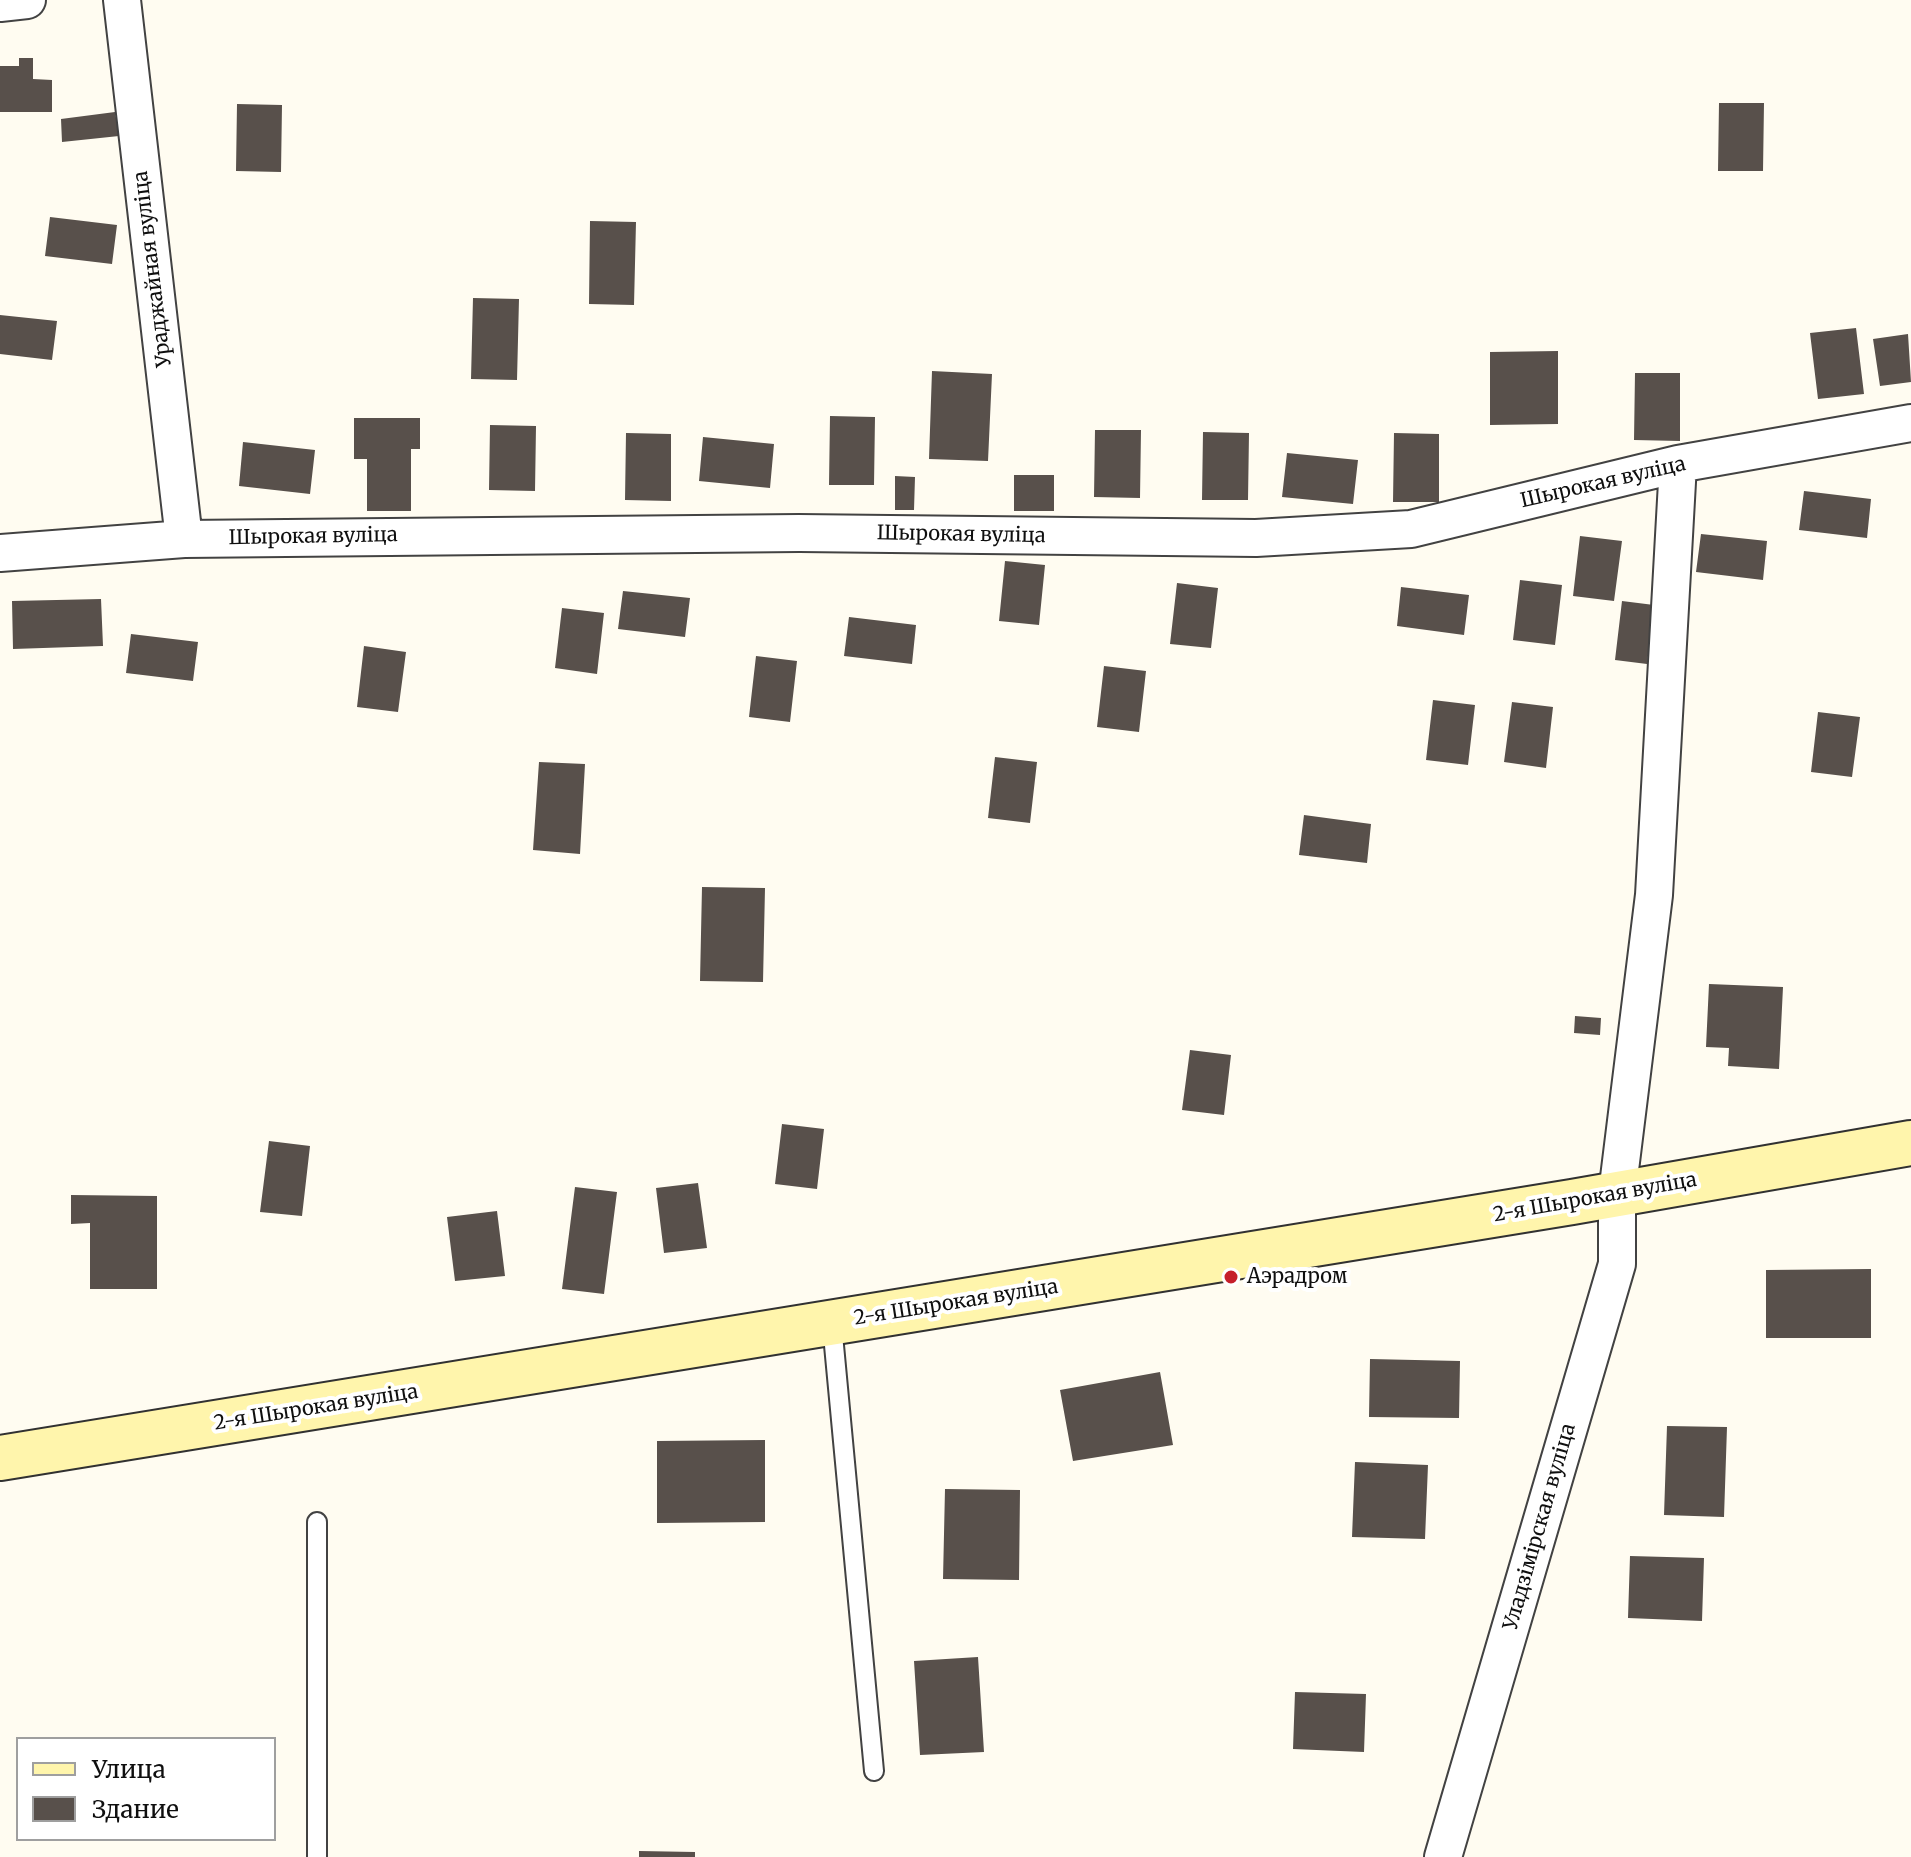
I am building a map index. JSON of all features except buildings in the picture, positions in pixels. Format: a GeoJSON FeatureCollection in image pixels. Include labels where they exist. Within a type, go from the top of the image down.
{"type":"FeatureCollection","features":[{"type":"Feature","properties":{"kind":"street"},"geometry":{"type":"LineString","coordinates":[[0,3],[27,0]]}},
{"type":"Feature","properties":{"kind":"street","name":"Ураджайная вуліца"},"geometry":{"type":"LineString","coordinates":[[122,0],[184,539]]}},
{"type":"Feature","properties":{"kind":"street","name":"Шырокая вуліца"},"geometry":{"type":"LineString","coordinates":[[0,553],[184,539],[783,533],[1256,538],[1411,529],[1678,464],[1911,423]]}},
{"type":"Feature","properties":{"kind":"street","name":"Уладзімірская вуліца"},"geometry":{"type":"LineString","coordinates":[[1443,1857],[1617,1264],[1617,1194],[1654,895],[1678,464]]}},
{"type":"Feature","properties":{"kind":"street","name":"2-я Шырокая вуліца"},"geometry":{"type":"LineString","coordinates":[[0,1458],[832,1324],[1911,1143]]}},
{"type":"Feature","properties":{"kind":"lane"},"geometry":{"type":"LineString","coordinates":[[832,1324],[874,1771]]}},
{"type":"Feature","properties":{"kind":"lane"},"geometry":{"type":"LineString","coordinates":[[317,1522],[317,1857]]}},
{"type":"Feature","properties":{"kind":"place","name":"Аэрадром"},"geometry":{"type":"Point","coordinates":[1231,1277]}}]}
